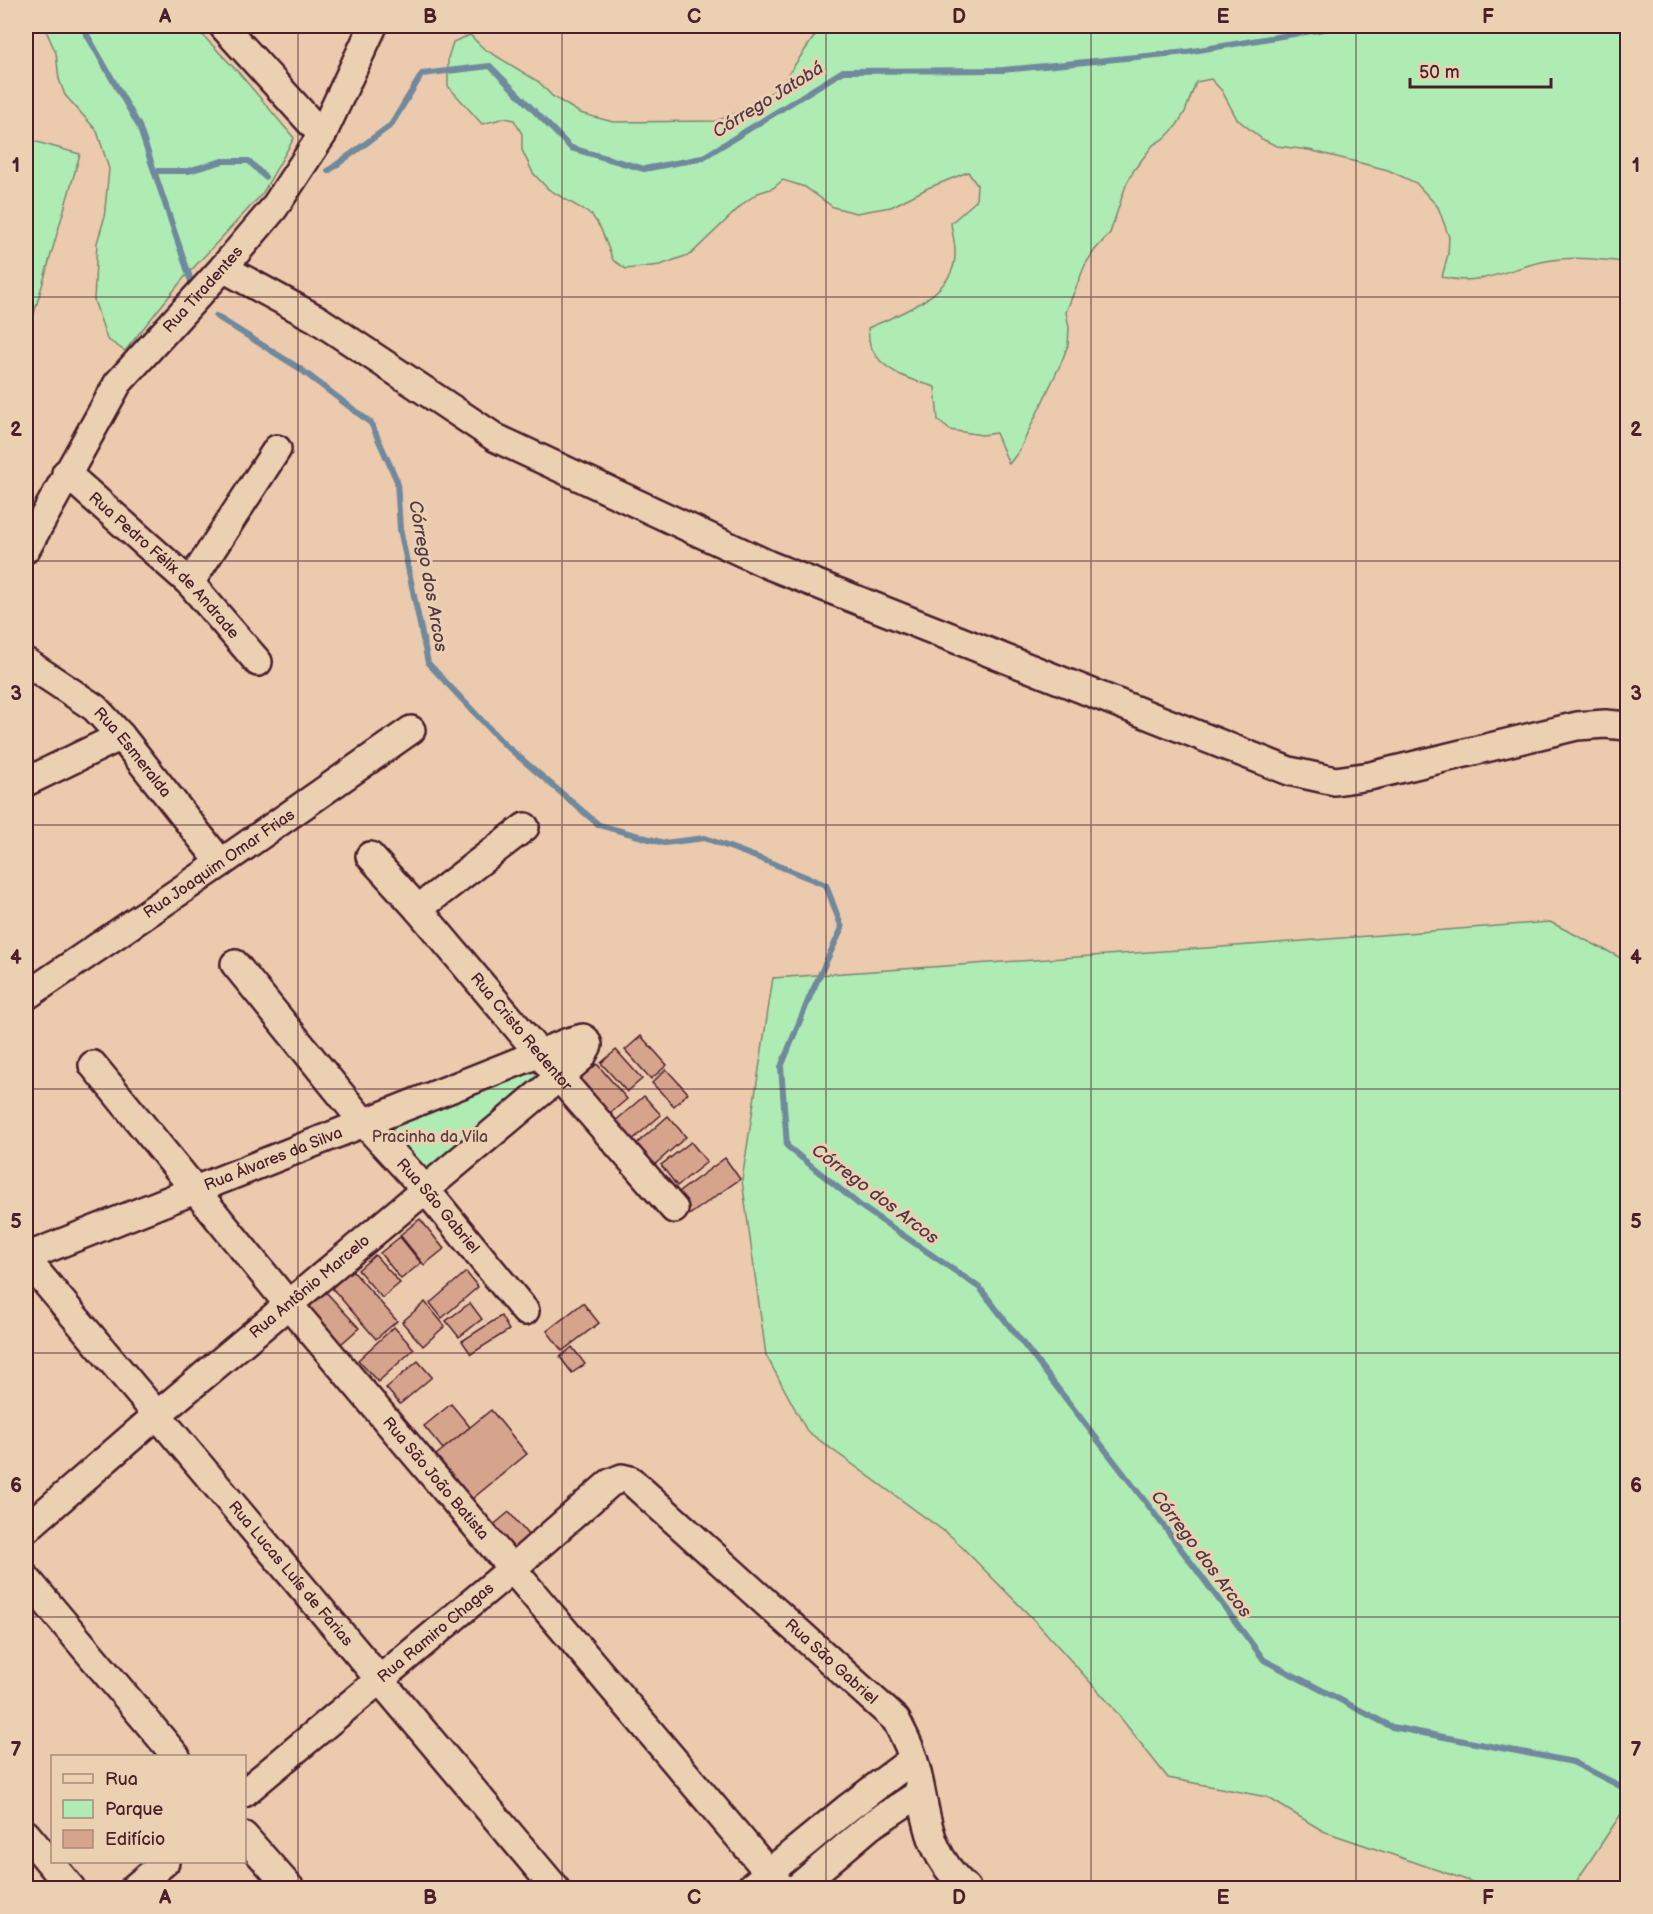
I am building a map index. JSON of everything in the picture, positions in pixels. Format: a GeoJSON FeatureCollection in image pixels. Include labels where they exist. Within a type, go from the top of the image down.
{"type":"FeatureCollection","features":[{"type":"Feature","properties":{"kind":"street"},"geometry":{"type":"LineString","coordinates":[[223,26],[322,135]]}},
{"type":"Feature","properties":{"kind":"street","name":"Rua Tiradentes"},"geometry":{"type":"LineString","coordinates":[[26,549],[66,473],[118,383],[223,268],[274,208],[322,135],[373,26]]}},
{"type":"Feature","properties":{"kind":"street"},"geometry":{"type":"LineString","coordinates":[[223,268],[317,319],[496,438],[769,566],[1289,771],[1335,781],[1392,770],[1577,726],[1605,724],[1628,726]]}},
{"type":"Feature","properties":{"kind":"street"},"geometry":{"type":"LineString","coordinates":[[190,583],[277,449]]}},
{"type":"Feature","properties":{"kind":"street","name":"Rua Pedro Félix de Andrade"},"geometry":{"type":"LineString","coordinates":[[66,473],[190,583],[258,662]]}},
{"type":"Feature","properties":{"kind":"street","name":"Rua Esmeralda"},"geometry":{"type":"LineString","coordinates":[[26,662],[95,708],[121,736],[221,863]]}},
{"type":"Feature","properties":{"kind":"street","name":"Rua Joaquim Omar Frias"},"geometry":{"type":"LineString","coordinates":[[26,996],[411,730]]}},
{"type":"Feature","properties":{"kind":"street"},"geometry":{"type":"LineString","coordinates":[[26,782],[121,736]]}},
{"type":"Feature","properties":{"kind":"street"},"geometry":{"type":"LineString","coordinates":[[418,909],[525,827]]}},
{"type":"Feature","properties":{"kind":"street","name":"Rua Cristo Redentor"},"geometry":{"type":"LineString","coordinates":[[370,856],[674,1209]]}},
{"type":"Feature","properties":{"kind":"street","name":"Rua São Gabriel"},"geometry":{"type":"LineString","coordinates":[[235,964],[365,1124],[425,1189],[525,1311]]}},
{"type":"Feature","properties":{"kind":"street","name":"Rua Álvares da Silva"},"geometry":{"type":"LineString","coordinates":[[26,1258],[578,1038],[586,1040]]}},
{"type":"Feature","properties":{"kind":"street","name":"Rua Antônio Marcelo"},"geometry":{"type":"LineString","coordinates":[[26,1530],[157,1415],[581,1058],[588,1045],[586,1040]]}},
{"type":"Feature","properties":{"kind":"street","name":"Rua São João Batista"},"geometry":{"type":"LineString","coordinates":[[93,1065],[289,1305],[513,1568],[767,1883]]}},
{"type":"Feature","properties":{"kind":"street","name":"Rua Lucas Luís de Farias"},"geometry":{"type":"LineString","coordinates":[[26,1258],[555,1888]]}},
{"type":"Feature","properties":{"kind":"street","name":"Rua Ramiro Chagas"},"geometry":{"type":"LineString","coordinates":[[246,1791],[513,1568],[610,1483],[622,1478],[630,1480]]}},
{"type":"Feature","properties":{"kind":"street","name":"Rua São Gabriel"},"geometry":{"type":"LineString","coordinates":[[630,1480],[896,1720],[908,1743],[913,1759],[932,1841],[941,1861],[966,1888]]}},
{"type":"Feature","properties":{"kind":"street"},"geometry":{"type":"LineString","coordinates":[[26,1578],[175,1755]]}},
{"type":"Feature","properties":{"kind":"street"},"geometry":{"type":"LineString","coordinates":[[767,1883],[849,1808],[913,1759]]}},
{"type":"Feature","properties":{"kind":"street"},"geometry":{"type":"LineString","coordinates":[[797,1888],[870,1826],[920,1793]]}},
{"type":"Feature","properties":{"kind":"street"},"geometry":{"type":"LineString","coordinates":[[26,1834],[71,1888]]}},
{"type":"Feature","properties":{"kind":"street"},"geometry":{"type":"LineString","coordinates":[[246,1838],[290,1888]]}},
{"type":"Feature","properties":{"kind":"street"},"geometry":{"type":"LineString","coordinates":[[134,1888],[164,1863]]}},
{"type":"Feature","properties":{"kind":"green space"},"geometry":{"type":"Polygon","coordinates":[[[44,26],[194,26],[239,73],[294,138],[262,194],[183,279],[125,351],[107,339],[94,300],[97,243],[104,219],[109,169],[97,131],[65,95],[59,79],[56,53],[44,26]]]}},
{"type":"Feature","properties":{"kind":"green space"},"geometry":{"type":"Polygon","coordinates":[[[823,26],[1627,26],[1627,262],[1571,258],[1538,263],[1485,278],[1457,280],[1442,277],[1448,254],[1449,237],[1438,207],[1416,183],[1388,170],[1309,150],[1277,146],[1262,139],[1237,119],[1222,91],[1211,79],[1196,82],[1185,112],[1177,125],[1166,137],[1153,145],[1134,170],[1126,185],[1110,233],[1085,265],[1066,312],[1069,328],[1068,345],[1019,451],[1009,464],[996,433],[982,435],[950,430],[938,420],[935,387],[907,378],[890,369],[876,356],[869,340],[868,328],[922,302],[945,282],[952,270],[955,256],[951,223],[976,201],[977,185],[968,172],[928,188],[891,207],[856,213],[833,207],[805,187],[783,180],[773,188],[758,193],[744,203],[691,254],[660,265],[626,269],[613,260],[601,229],[592,215],[548,189],[533,173],[522,150],[522,134],[514,120],[505,118],[482,124],[448,86],[448,58],[453,42],[470,35],[483,48],[539,82],[552,96],[580,113],[613,122],[716,121],[734,114],[779,88],[823,26]]]}},
{"type":"Feature","properties":{"kind":"green space"},"geometry":{"type":"Polygon","coordinates":[[[26,139],[80,154],[29,331],[26,330],[26,139]]]}},
{"type":"Feature","properties":{"kind":"green space"},"geometry":{"type":"Polygon","coordinates":[[[1550,922],[1627,961],[1627,1805],[1572,1888],[1490,1888],[1323,1831],[1267,1797],[1168,1778],[1109,1703],[1037,1623],[952,1537],[807,1431],[766,1355],[742,1180],[773,978],[1550,922]]]}},
{"type":"Feature","properties":{"kind":"green space","name":"Pracinha da Vila"},"geometry":{"type":"Polygon","coordinates":[[[538,1061],[549,1078],[425,1180],[381,1125],[538,1061]]]}},
{"type":"Feature","properties":{"kind":"building"},"geometry":{"type":"Polygon","coordinates":[[[641,1036],[667,1065],[651,1079],[625,1050],[641,1036]]]}},
{"type":"Feature","properties":{"kind":"building"},"geometry":{"type":"Polygon","coordinates":[[[616,1050],[642,1079],[627,1092],[601,1063],[616,1050]]]}},
{"type":"Feature","properties":{"kind":"building"},"geometry":{"type":"Polygon","coordinates":[[[597,1064],[627,1099],[606,1117],[576,1082],[597,1064]]]}},
{"type":"Feature","properties":{"kind":"building"},"geometry":{"type":"Polygon","coordinates":[[[666,1069],[688,1093],[674,1106],[652,1083],[666,1069]]]}},
{"type":"Feature","properties":{"kind":"building"},"geometry":{"type":"Polygon","coordinates":[[[644,1096],[661,1115],[630,1142],[613,1123],[644,1096]]]}},
{"type":"Feature","properties":{"kind":"building"},"geometry":{"type":"Polygon","coordinates":[[[668,1116],[686,1137],[652,1167],[634,1146],[668,1116]]]}},
{"type":"Feature","properties":{"kind":"building"},"geometry":{"type":"Polygon","coordinates":[[[691,1142],[707,1162],[677,1186],[661,1165],[691,1142]]]}},
{"type":"Feature","properties":{"kind":"building"},"geometry":{"type":"Polygon","coordinates":[[[725,1158],[740,1179],[689,1215],[675,1195],[725,1158]]]}},
{"type":"Feature","properties":{"kind":"building"},"geometry":{"type":"Polygon","coordinates":[[[420,1219],[444,1249],[424,1265],[400,1235],[420,1219]]]}},
{"type":"Feature","properties":{"kind":"building"},"geometry":{"type":"Polygon","coordinates":[[[400,1237],[421,1263],[401,1279],[380,1253],[400,1237]]]}},
{"type":"Feature","properties":{"kind":"building"},"geometry":{"type":"Polygon","coordinates":[[[375,1255],[400,1283],[382,1298],[358,1270],[375,1255]]]}},
{"type":"Feature","properties":{"kind":"building"},"geometry":{"type":"Polygon","coordinates":[[[352,1270],[397,1321],[376,1339],[332,1288],[352,1270]]]}},
{"type":"Feature","properties":{"kind":"building"},"geometry":{"type":"Polygon","coordinates":[[[466,1272],[478,1287],[442,1318],[430,1303],[466,1272]]]}},
{"type":"Feature","properties":{"kind":"building"},"geometry":{"type":"Polygon","coordinates":[[[325,1291],[359,1328],[341,1344],[307,1307],[325,1291]]]}},
{"type":"Feature","properties":{"kind":"building"},"geometry":{"type":"Polygon","coordinates":[[[425,1302],[445,1326],[423,1346],[402,1322],[425,1302]]]}},
{"type":"Feature","properties":{"kind":"building"},"geometry":{"type":"Polygon","coordinates":[[[470,1303],[482,1319],[459,1337],[446,1321],[470,1303]]]}},
{"type":"Feature","properties":{"kind":"building"},"geometry":{"type":"Polygon","coordinates":[[[583,1303],[599,1323],[562,1351],[547,1331],[583,1303]]]}},
{"type":"Feature","properties":{"kind":"building"},"geometry":{"type":"Polygon","coordinates":[[[501,1316],[509,1330],[471,1354],[462,1341],[501,1316]]]}},
{"type":"Feature","properties":{"kind":"building"},"geometry":{"type":"Polygon","coordinates":[[[394,1327],[414,1349],[378,1382],[358,1360],[394,1327]]]}},
{"type":"Feature","properties":{"kind":"building"},"geometry":{"type":"Polygon","coordinates":[[[572,1347],[585,1364],[572,1373],[560,1357],[572,1347]]]}},
{"type":"Feature","properties":{"kind":"building"},"geometry":{"type":"Polygon","coordinates":[[[418,1361],[432,1377],[400,1404],[386,1388],[418,1361]]]}},
{"type":"Feature","properties":{"kind":"building"},"geometry":{"type":"Polygon","coordinates":[[[451,1404],[470,1427],[443,1449],[424,1426],[451,1404]]]}},
{"type":"Feature","properties":{"kind":"building"},"geometry":{"type":"Polygon","coordinates":[[[491,1410],[527,1454],[472,1499],[436,1455],[491,1410]]]}},
{"type":"Feature","properties":{"kind":"building"},"geometry":{"type":"Polygon","coordinates":[[[509,1512],[529,1536],[511,1550],[491,1527],[509,1512]]]}},
{"type":"Feature","properties":{"kind":"waterway","name":"Córrego dos Arcos"},"geometry":{"type":"LineString","coordinates":[[82,26],[139,126],[191,281]]}},
{"type":"Feature","properties":{"kind":"waterway","name":"Córrego Jatobá"},"geometry":{"type":"LineString","coordinates":[[328,171],[391,125],[422,74],[490,66],[571,148],[644,169],[702,158],[843,71],[1003,70],[1187,52],[1341,26]]}},
{"type":"Feature","properties":{"kind":"waterway","name":"Córrego Jatobá"},"geometry":{"type":"LineString","coordinates":[[155,171],[188,171],[223,161],[249,161],[265,177]]}},
{"type":"Feature","properties":{"kind":"waterway","name":"Córrego dos Arcos"},"geometry":{"type":"LineString","coordinates":[[216,316],[299,368],[371,423],[397,481],[400,529],[428,663],[504,744],[599,825],[664,843],[705,838],[826,885],[842,928],[810,996],[781,1067],[787,1146],[862,1207],[980,1288],[1148,1505],[1264,1660],[1392,1727],[1573,1762],[1628,1790]]}}]}
